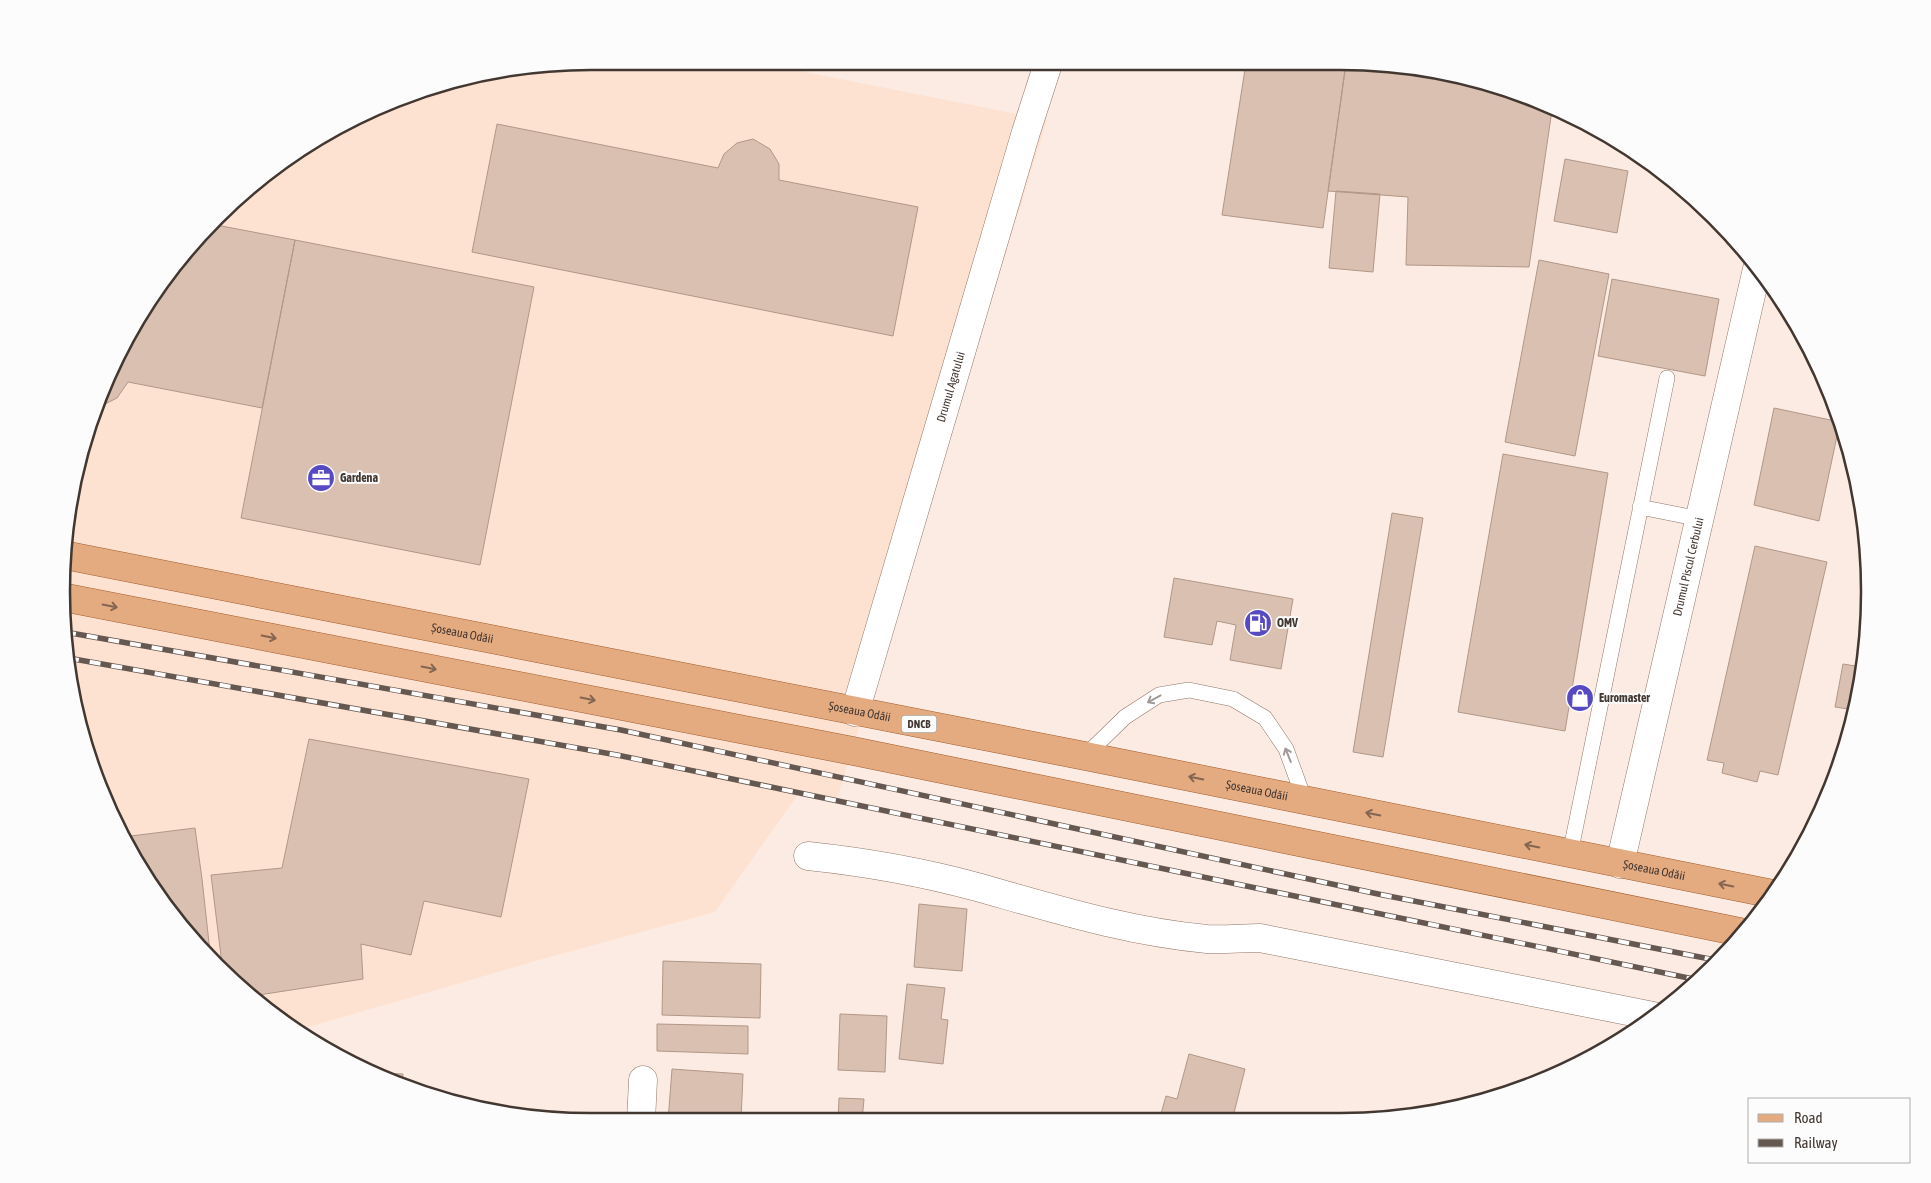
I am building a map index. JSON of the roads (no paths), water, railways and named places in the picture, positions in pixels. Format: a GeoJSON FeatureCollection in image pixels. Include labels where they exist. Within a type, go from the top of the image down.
{"type":"FeatureCollection","features":[{"type":"Feature","properties":{"kind":"main road","name":"Șoseaua Odăii"},"geometry":{"type":"LineString","coordinates":[[71,556],[1086,756],[1765,892]]}},
{"type":"Feature","properties":{"kind":"main road"},"geometry":{"type":"LineString","coordinates":[[70,599],[843,749],[1735,931]]}},
{"type":"Feature","properties":{"kind":"street","name":"Drumul Agatului"},"geometry":{"type":"LineString","coordinates":[[855,712],[1026,132],[1046,70]]}},
{"type":"Feature","properties":{"kind":"street","name":"Drumul Piscul Cerbului"},"geometry":{"type":"LineString","coordinates":[[1620,864],[1755,277]]}},
{"type":"Feature","properties":{"kind":"street"},"geometry":{"type":"LineString","coordinates":[[808,856],[897,869],[975,887],[1065,912],[1153,931],[1208,939],[1260,938],[1644,1014]]}},
{"type":"Feature","properties":{"kind":"street"},"geometry":{"type":"LineString","coordinates":[[641,1113],[643,1080]]}},
{"type":"Feature","properties":{"kind":"lane"},"geometry":{"type":"LineString","coordinates":[[1570,854],[1667,378]]}},
{"type":"Feature","properties":{"kind":"lane"},"geometry":{"type":"LineString","coordinates":[[1640,507],[1700,519]]}},
{"type":"Feature","properties":{"kind":"lane"},"geometry":{"type":"LineString","coordinates":[[1086,756],[1125,717],[1160,695],[1189,690],[1233,699],[1265,718],[1286,749],[1305,800]]}},
{"type":"Feature","properties":{"kind":"railway"},"geometry":{"type":"LineString","coordinates":[[72,633],[621,730],[1378,894],[1709,959]]}},
{"type":"Feature","properties":{"kind":"railway"},"geometry":{"type":"LineString","coordinates":[[74,659],[617,755],[1689,978]]}},
{"type":"Feature","properties":{"kind":"place","name":"Gardena"},"geometry":{"type":"Point","coordinates":[321,478]}},
{"type":"Feature","properties":{"kind":"place","name":"OMV"},"geometry":{"type":"Point","coordinates":[1258,623]}},
{"type":"Feature","properties":{"kind":"place","name":"Euromaster"},"geometry":{"type":"Point","coordinates":[1580,698]}}]}
